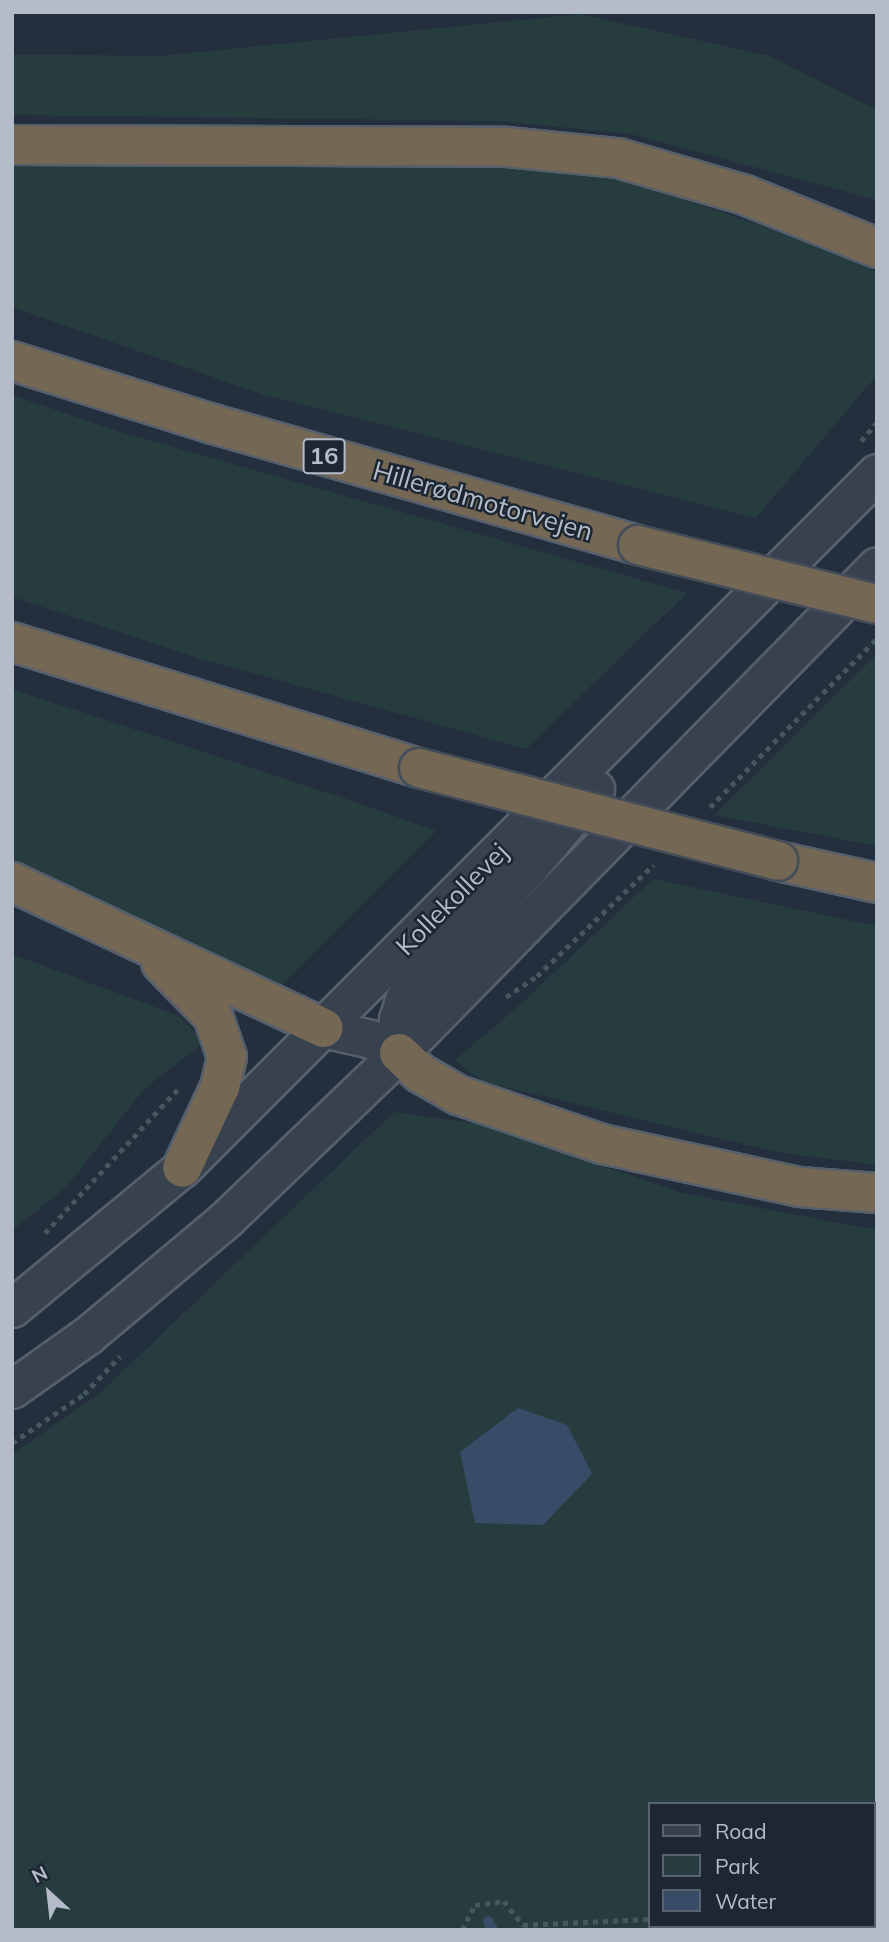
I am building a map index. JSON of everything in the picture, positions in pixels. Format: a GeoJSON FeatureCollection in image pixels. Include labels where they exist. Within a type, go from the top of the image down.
{"type":"FeatureCollection","features":[{"type":"Feature","properties":{"kind":"highway"},"geometry":{"type":"LineString","coordinates":[[12,145],[507,147],[618,158],[745,195],[877,248]]}},
{"type":"Feature","properties":{"kind":"highway","name":"Hillerødmotorvejen"},"geometry":{"type":"LineString","coordinates":[[12,361],[213,424],[638,545],[877,604]]}},
{"type":"Feature","properties":{"kind":"highway"},"geometry":{"type":"LineString","coordinates":[[12,642],[419,768],[778,861],[877,883]]}},
{"type":"Feature","properties":{"kind":"highway"},"geometry":{"type":"LineString","coordinates":[[12,882],[145,948],[323,1028]]}},
{"type":"Feature","properties":{"kind":"highway"},"geometry":{"type":"LineString","coordinates":[[145,948],[213,1016],[227,1057],[224,1079],[182,1168]]}},
{"type":"Feature","properties":{"kind":"highway"},"geometry":{"type":"LineString","coordinates":[[399,1053],[420,1073],[458,1095],[602,1144],[799,1187],[877,1194]]}},
{"type":"Feature","properties":{"kind":"street","name":"Kollekollevej"},"geometry":{"type":"LineString","coordinates":[[12,1308],[182,1168],[877,473]]}},
{"type":"Feature","properties":{"kind":"street"},"geometry":{"type":"LineString","coordinates":[[12,1389],[156,1280],[399,1053],[877,566]]}},
{"type":"Feature","properties":{"kind":"street"},"geometry":{"type":"LineString","coordinates":[[399,1053],[398,1019],[405,998],[530,866],[752,600]]}},
{"type":"Feature","properties":{"kind":"street"},"geometry":{"type":"LineString","coordinates":[[323,1028],[371,1039],[399,1053]]}},
{"type":"Feature","properties":{"kind":"path"},"geometry":{"type":"LineString","coordinates":[[36,1242],[168,1098],[194,1075],[227,1057]]}},
{"type":"Feature","properties":{"kind":"path"},"geometry":{"type":"LineString","coordinates":[[462,1930],[475,1905],[504,1900],[523,1925],[648,1919]]}},
{"type":"Feature","properties":{"kind":"green space"},"geometry":{"type":"Polygon","coordinates":[[[580,14],[770,56],[877,110],[877,200],[631,134],[499,121],[12,115],[12,54],[159,56],[580,14]]]}},
{"type":"Feature","properties":{"kind":"green space"},"geometry":{"type":"Polygon","coordinates":[[[12,162],[483,165],[629,181],[835,251],[877,272],[877,375],[756,518],[261,394],[12,307],[12,162]]]}},
{"type":"Feature","properties":{"kind":"green space"},"geometry":{"type":"Polygon","coordinates":[[[12,395],[124,433],[687,593],[526,749],[198,658],[12,597],[12,395]]]}},
{"type":"Feature","properties":{"kind":"green space"},"geometry":{"type":"Polygon","coordinates":[[[877,654],[877,846],[714,815],[877,654]]]}},
{"type":"Feature","properties":{"kind":"green space"},"geometry":{"type":"Polygon","coordinates":[[[12,689],[436,831],[280,987],[12,863],[12,689]]]}},
{"type":"Feature","properties":{"kind":"green space"},"geometry":{"type":"Polygon","coordinates":[[[653,879],[877,926],[877,1165],[776,1152],[484,1082],[454,1061],[520,1005],[653,879]]]}},
{"type":"Feature","properties":{"kind":"green space"},"geometry":{"type":"Polygon","coordinates":[[[12,954],[179,1016],[205,1042],[145,1088],[67,1186],[12,1231],[12,954]]]}},
{"type":"Feature","properties":{"kind":"green space"},"geometry":{"type":"Polygon","coordinates":[[[394,1112],[479,1124],[682,1193],[877,1230],[877,1930],[12,1930],[12,1454],[98,1395],[394,1112]]]}},
{"type":"Feature","properties":{"kind":"water"},"geometry":{"type":"Polygon","coordinates":[[[518,1408],[567,1425],[592,1474],[543,1525],[475,1523],[460,1452],[518,1408]]]}},
{"type":"Feature","properties":{"kind":"waterway"},"geometry":{"type":"LineString","coordinates":[[488,1921],[493,1930]]}}]}
